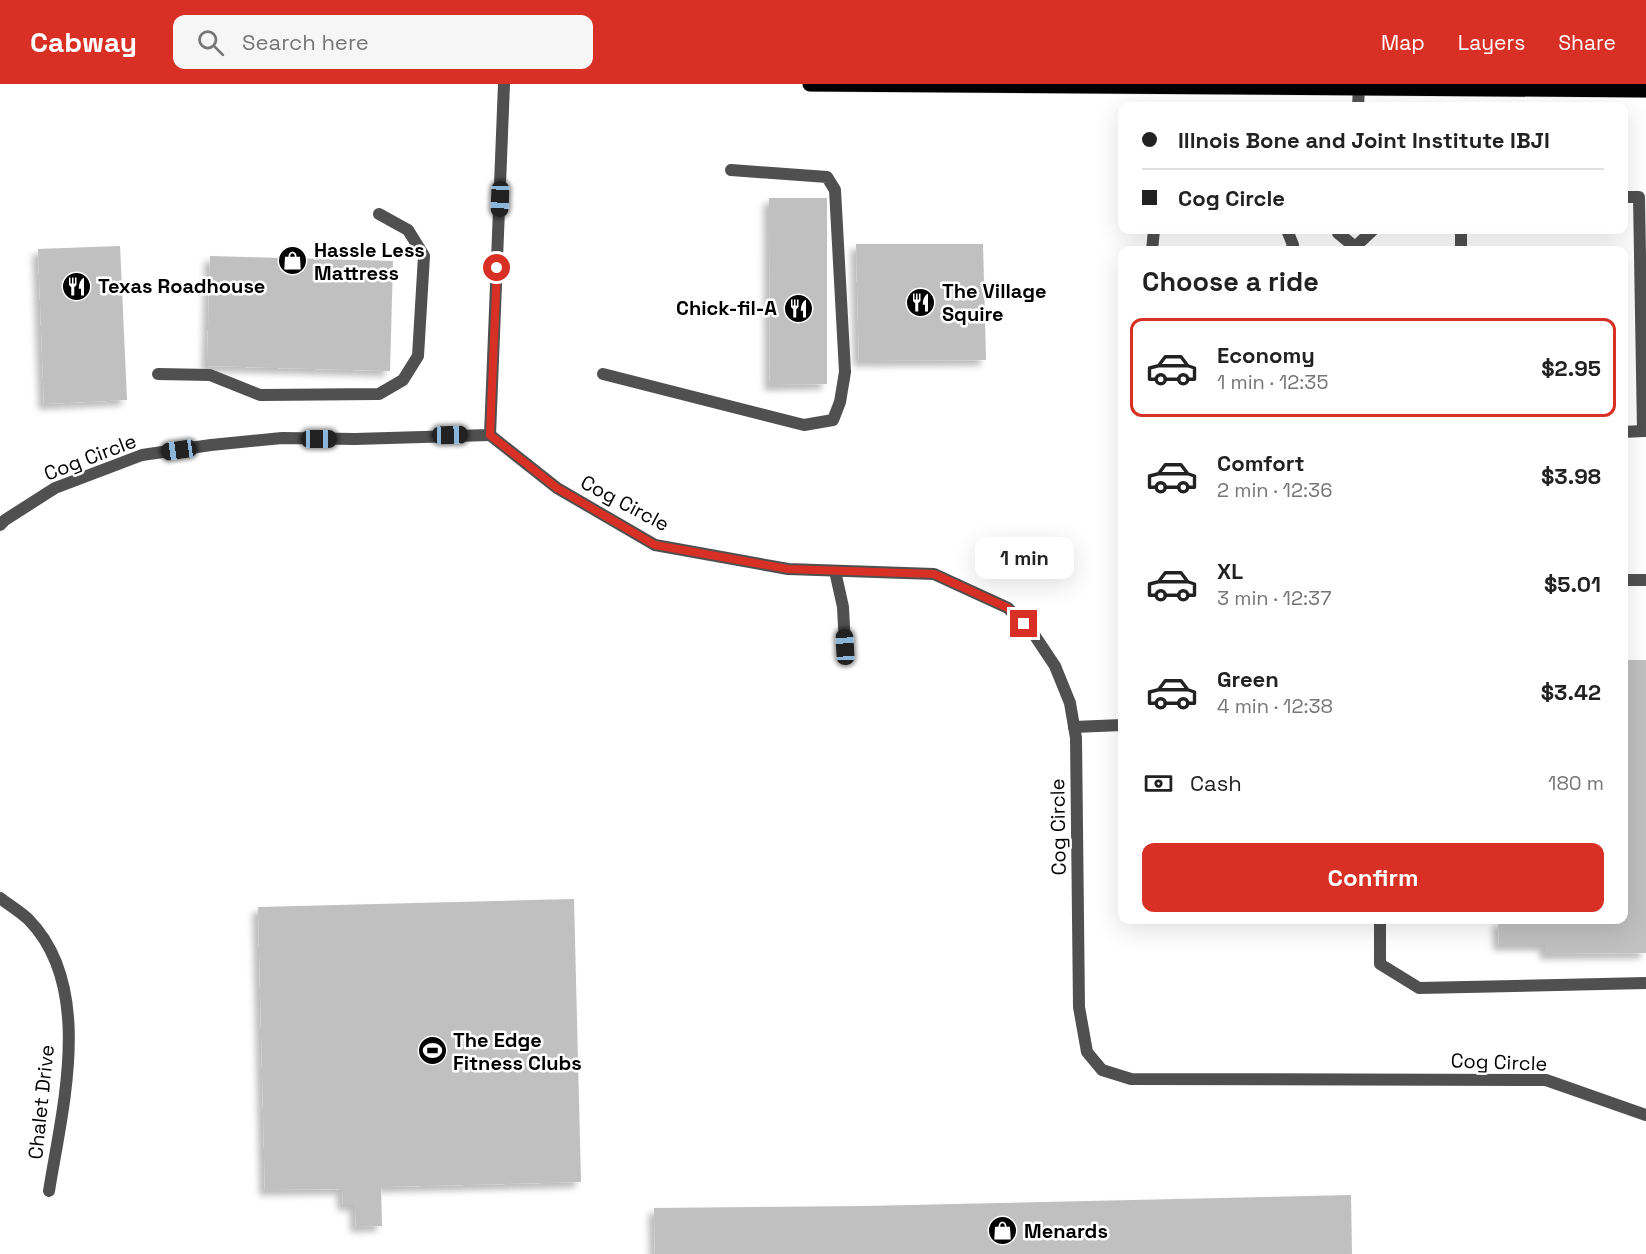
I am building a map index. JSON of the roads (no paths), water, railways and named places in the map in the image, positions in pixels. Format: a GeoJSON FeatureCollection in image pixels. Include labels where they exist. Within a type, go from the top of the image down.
{"type":"FeatureCollection","features":[{"type":"Feature","properties":{"kind":"main road"},"geometry":{"type":"LineString","coordinates":[[810,84],[1646,90]]}},
{"type":"Feature","properties":{"kind":"lane"},"geometry":{"type":"LineString","coordinates":[[490,435],[504,84]]}},
{"type":"Feature","properties":{"kind":"lane"},"geometry":{"type":"LineString","coordinates":[[1358,102],[1359,88]]}},
{"type":"Feature","properties":{"kind":"lane"},"geometry":{"type":"LineString","coordinates":[[603,374],[804,425],[833,420],[840,402],[844,372],[835,190],[827,177],[731,170]]}},
{"type":"Feature","properties":{"kind":"lane"},"geometry":{"type":"LineString","coordinates":[[1628,197],[1640,197],[1643,243],[1645,431],[1628,432]]}},
{"type":"Feature","properties":{"kind":"lane"},"geometry":{"type":"LineString","coordinates":[[158,374],[210,375],[260,395],[379,394],[403,380],[418,356],[424,256],[408,231],[379,214]]}},
{"type":"Feature","properties":{"kind":"lane"},"geometry":{"type":"LineString","coordinates":[[1338,234],[1352,246]]}},
{"type":"Feature","properties":{"kind":"lane"},"geometry":{"type":"LineString","coordinates":[[1358,246],[1369,234]]}},
{"type":"Feature","properties":{"kind":"lane","name":"Cog Circle"},"geometry":{"type":"LineString","coordinates":[[0,525],[4,520],[55,488],[142,455],[282,438],[355,439],[490,435],[557,488],[655,545],[788,569],[934,574],[1008,608],[1035,636],[1055,666],[1070,703],[1076,738],[1079,1007],[1087,1052],[1102,1070],[1131,1079],[1546,1080],[1646,1115]]}},
{"type":"Feature","properties":{"kind":"lane"},"geometry":{"type":"LineString","coordinates":[[835,571],[843,607],[845,647]]}},
{"type":"Feature","properties":{"kind":"lane"},"geometry":{"type":"LineString","coordinates":[[1628,580],[1646,580]]}},
{"type":"Feature","properties":{"kind":"lane"},"geometry":{"type":"LineString","coordinates":[[1074,727],[1118,725]]}},
{"type":"Feature","properties":{"kind":"lane","name":"Chalet Drive"},"geometry":{"type":"LineString","coordinates":[[0,898],[29,920],[50,949],[66,993],[68,1076],[49,1191]]}},
{"type":"Feature","properties":{"kind":"lane"},"geometry":{"type":"LineString","coordinates":[[1380,924],[1380,964],[1419,988],[1646,983]]}},
{"type":"Feature","properties":{"kind":"place","name":"Hassle Less Mattress"},"geometry":{"type":"Point","coordinates":[293,261]}},
{"type":"Feature","properties":{"kind":"place","name":"Texas Roadhouse"},"geometry":{"type":"Point","coordinates":[77,286]}},
{"type":"Feature","properties":{"kind":"place","name":"The Village Squire"},"geometry":{"type":"Point","coordinates":[921,302]}},
{"type":"Feature","properties":{"kind":"place","name":"Chick-fil-A"},"geometry":{"type":"Point","coordinates":[798,308]}},
{"type":"Feature","properties":{"kind":"place","name":"The Edge Fitness Clubs"},"geometry":{"type":"Point","coordinates":[432,1051]}},
{"type":"Feature","properties":{"kind":"place","name":"Menards"},"geometry":{"type":"Point","coordinates":[1003,1231]}}]}
